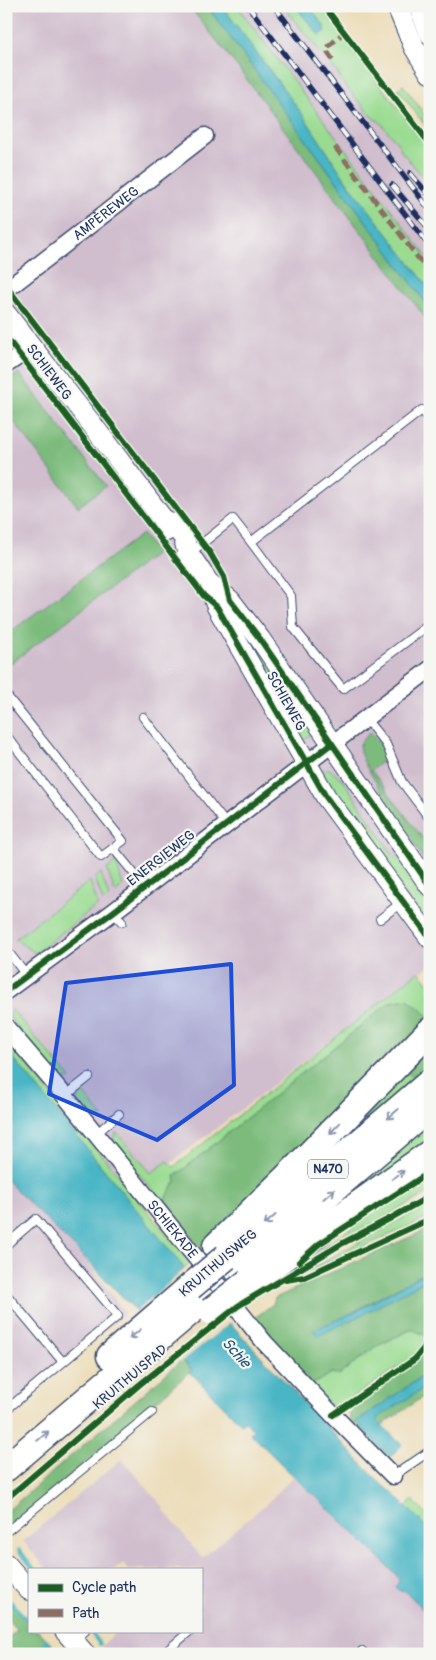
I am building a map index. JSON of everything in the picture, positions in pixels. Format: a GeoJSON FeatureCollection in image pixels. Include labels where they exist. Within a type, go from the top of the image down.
{"type":"FeatureCollection","features":[{"type":"Feature","properties":{"kind":"highway","name":"N470"},"geometry":{"type":"LineString","coordinates":[[6,1468],[166,1333],[191,1325],[296,1168],[430,1030]]}},
{"type":"Feature","properties":{"kind":"highway","name":"KRUITHUISWEG"},"geometry":{"type":"LineString","coordinates":[[232,1264],[430,1082]]}},
{"type":"Feature","properties":{"kind":"highway","name":"KRUITHUISWEG"},"geometry":{"type":"LineString","coordinates":[[6,1444],[174,1302],[232,1264],[430,1107]]}},
{"type":"Feature","properties":{"kind":"highway","name":"N470"},"geometry":{"type":"LineString","coordinates":[[232,1264],[430,1153]]}},
{"type":"Feature","properties":{"kind":"street"},"geometry":{"type":"LineString","coordinates":[[397,6],[414,47],[430,73]]}},
{"type":"Feature","properties":{"kind":"street"},"geometry":{"type":"LineString","coordinates":[[419,6],[430,34]]}},
{"type":"Feature","properties":{"kind":"street","name":"AMPÈREWEG"},"geometry":{"type":"LineString","coordinates":[[6,290],[205,136]]}},
{"type":"Feature","properties":{"kind":"street","name":"SCHIEWEG"},"geometry":{"type":"LineString","coordinates":[[6,314],[163,519],[174,525],[184,538],[188,553],[208,582],[217,607],[285,724],[305,763],[336,813],[430,938]]}},
{"type":"Feature","properties":{"kind":"street"},"geometry":{"type":"LineString","coordinates":[[6,365],[32,347]]}},
{"type":"Feature","properties":{"kind":"street","name":"SCHIEWEG"},"geometry":{"type":"LineString","coordinates":[[208,582],[230,600],[260,640],[430,886]]}},
{"type":"Feature","properties":{"kind":"street","name":"ENERGIEWEG"},"geometry":{"type":"LineString","coordinates":[[6,991],[26,975],[118,917],[145,887],[430,669]]}},
{"type":"Feature","properties":{"kind":"street","name":"SCHIEKADE"},"geometry":{"type":"LineString","coordinates":[[6,1027],[65,1096],[265,1343],[332,1415],[393,1476]]}},
{"type":"Feature","properties":{"kind":"street"},"geometry":{"type":"LineString","coordinates":[[6,1564],[28,1589]]}},
{"type":"Feature","properties":{"kind":"lane"},"geometry":{"type":"LineString","coordinates":[[251,542],[422,410],[430,420]]}},
{"type":"Feature","properties":{"kind":"lane"},"geometry":{"type":"LineString","coordinates":[[188,553],[233,519],[291,596],[293,627],[343,690],[430,624]]}},
{"type":"Feature","properties":{"kind":"lane"},"geometry":{"type":"LineString","coordinates":[[6,695],[122,841],[101,857],[6,735]]}},
{"type":"Feature","properties":{"kind":"lane"},"geometry":{"type":"LineString","coordinates":[[143,717],[226,824]]}},
{"type":"Feature","properties":{"kind":"lane"},"geometry":{"type":"LineString","coordinates":[[365,717],[386,744],[402,782],[430,819]]}},
{"type":"Feature","properties":{"kind":"lane"},"geometry":{"type":"LineString","coordinates":[[113,848],[145,887]]}},
{"type":"Feature","properties":{"kind":"lane"},"geometry":{"type":"LineString","coordinates":[[380,919],[402,902]]}},
{"type":"Feature","properties":{"kind":"lane"},"geometry":{"type":"LineString","coordinates":[[6,949],[26,975]]}},
{"type":"Feature","properties":{"kind":"lane"},"geometry":{"type":"LineString","coordinates":[[65,1096],[89,1077]]}},
{"type":"Feature","properties":{"kind":"lane"},"geometry":{"type":"LineString","coordinates":[[96,1134],[119,1114]]}},
{"type":"Feature","properties":{"kind":"lane"},"geometry":{"type":"LineString","coordinates":[[6,1245],[36,1220],[118,1316],[6,1410]]}},
{"type":"Feature","properties":{"kind":"lane"},"geometry":{"type":"LineString","coordinates":[[6,1294],[11,1306],[63,1362]]}},
{"type":"Feature","properties":{"kind":"lane"},"geometry":{"type":"LineString","coordinates":[[6,1532],[152,1412]]}},
{"type":"Feature","properties":{"kind":"lane"},"geometry":{"type":"LineString","coordinates":[[393,1476],[430,1451]]}},
{"type":"Feature","properties":{"kind":"lane"},"geometry":{"type":"LineString","coordinates":[[163,1654],[189,1632]]}},
{"type":"Feature","properties":{"kind":"highlighted area"},"geometry":{"type":"Polygon","coordinates":[[[231,964],[234,1085],[157,1140],[49,1094],[66,983],[231,964]]]}},
{"type":"Feature","properties":{"kind":"shaded area"},"geometry":{"type":"Polygon","coordinates":[[[6,6],[207,6],[430,308],[430,965],[167,1166],[83,1256],[125,1313],[6,1416],[6,6]]]}},
{"type":"Feature","properties":{"kind":"shaded area"},"geometry":{"type":"Polygon","coordinates":[[[237,6],[295,6],[430,167],[430,261],[237,6]]]}},
{"type":"Feature","properties":{"kind":"shaded area"},"geometry":{"type":"Polygon","coordinates":[[[122,1459],[165,1509],[202,1558],[265,1505],[293,1477],[370,1548],[398,1577],[399,1581],[395,1584],[400,1591],[407,1592],[428,1616],[430,1615],[430,1654],[108,1654],[101,1646],[117,1632],[202,1632],[202,1568],[127,1568],[123,1563],[117,1568],[46,1568],[23,1541],[122,1459]]]}},
{"type":"Feature","properties":{"kind":"green space"},"geometry":{"type":"Polygon","coordinates":[[[189,6],[207,6],[430,308],[430,324],[236,65],[189,6]]]}},
{"type":"Feature","properties":{"kind":"green space"},"geometry":{"type":"Polygon","coordinates":[[[222,6],[237,6],[430,261],[430,289],[345,179],[302,114],[222,6]]]}},
{"type":"Feature","properties":{"kind":"green space"},"geometry":{"type":"Polygon","coordinates":[[[283,6],[295,6],[319,35],[324,26],[309,6],[320,6],[430,150],[430,185],[379,121],[374,119],[342,82],[339,75],[283,6]]]}},
{"type":"Feature","properties":{"kind":"green space"},"geometry":{"type":"Polygon","coordinates":[[[403,85],[425,115],[422,118],[430,128],[430,132],[398,89],[403,85]]]}},
{"type":"Feature","properties":{"kind":"green space"},"geometry":{"type":"Polygon","coordinates":[[[19,373],[106,486],[78,507],[6,411],[6,382],[19,373]]]}},
{"type":"Feature","properties":{"kind":"green space"},"geometry":{"type":"Polygon","coordinates":[[[142,534],[157,553],[6,667],[6,635],[142,534]]]}},
{"type":"Feature","properties":{"kind":"green space"},"geometry":{"type":"Polygon","coordinates":[[[226,600],[313,727],[310,735],[303,740],[299,739],[226,600]]]}},
{"type":"Feature","properties":{"kind":"green space"},"geometry":{"type":"Polygon","coordinates":[[[371,732],[389,756],[371,770],[430,848],[430,870],[363,760],[360,744],[371,732]]]}},
{"type":"Feature","properties":{"kind":"green space"},"geometry":{"type":"Polygon","coordinates":[[[329,769],[343,780],[391,852],[409,870],[430,899],[430,927],[331,797],[322,770],[329,769]]]}},
{"type":"Feature","properties":{"kind":"green space"},"geometry":{"type":"Polygon","coordinates":[[[116,862],[123,886],[115,893],[107,869],[116,862]]]}},
{"type":"Feature","properties":{"kind":"green space"},"geometry":{"type":"Polygon","coordinates":[[[101,873],[109,897],[103,902],[95,878],[101,873]]]}},
{"type":"Feature","properties":{"kind":"green space"},"geometry":{"type":"Polygon","coordinates":[[[90,881],[98,905],[35,953],[15,939],[90,881]]]}},
{"type":"Feature","properties":{"kind":"green space"},"geometry":{"type":"Polygon","coordinates":[[[419,971],[430,985],[430,1017],[408,999],[390,1002],[175,1176],[176,1181],[163,1202],[112,1143],[116,1132],[151,1173],[168,1161],[174,1167],[419,971]]]}},
{"type":"Feature","properties":{"kind":"green space"},"geometry":{"type":"Polygon","coordinates":[[[408,999],[430,1017],[204,1252],[163,1202],[176,1181],[175,1176],[390,1002],[408,999]]]}},
{"type":"Feature","properties":{"kind":"green space"},"geometry":{"type":"Polygon","coordinates":[[[11,1009],[71,1079],[61,1081],[10,1018],[11,1009]]]}},
{"type":"Feature","properties":{"kind":"green space"},"geometry":{"type":"Polygon","coordinates":[[[6,1038],[188,1260],[189,1264],[184,1268],[6,1049],[6,1038]]]}},
{"type":"Feature","properties":{"kind":"green space"},"geometry":{"type":"Polygon","coordinates":[[[430,1039],[430,1066],[414,1079],[402,1067],[430,1039]]]}},
{"type":"Feature","properties":{"kind":"green space"},"geometry":{"type":"Polygon","coordinates":[[[402,1067],[414,1079],[286,1191],[402,1067]]]}},
{"type":"Feature","properties":{"kind":"green space"},"geometry":{"type":"Polygon","coordinates":[[[82,1092],[103,1117],[89,1116],[77,1101],[82,1092]]]}},
{"type":"Feature","properties":{"kind":"green space"},"geometry":{"type":"Polygon","coordinates":[[[430,1123],[430,1146],[279,1248],[430,1123]]]}},
{"type":"Feature","properties":{"kind":"green space"},"geometry":{"type":"Polygon","coordinates":[[[430,1174],[430,1192],[302,1262],[430,1174]]]}},
{"type":"Feature","properties":{"kind":"green space"},"geometry":{"type":"Polygon","coordinates":[[[430,1203],[430,1217],[302,1274],[430,1203]]]}},
{"type":"Feature","properties":{"kind":"green space"},"geometry":{"type":"Polygon","coordinates":[[[430,1228],[430,1270],[338,1320],[318,1336],[430,1278],[430,1324],[427,1336],[412,1329],[375,1347],[339,1375],[332,1373],[311,1385],[253,1319],[273,1304],[275,1298],[430,1228]]]}},
{"type":"Feature","properties":{"kind":"green space"},"geometry":{"type":"Polygon","coordinates":[[[412,1329],[427,1336],[422,1347],[414,1357],[343,1404],[332,1408],[311,1385],[332,1373],[339,1375],[375,1347],[412,1329]]]}},
{"type":"Feature","properties":{"kind":"green space"},"geometry":{"type":"Polygon","coordinates":[[[430,1343],[430,1371],[356,1422],[353,1428],[350,1422],[350,1415],[354,1403],[407,1368],[417,1360],[430,1343]]]}},
{"type":"Feature","properties":{"kind":"green space"},"geometry":{"type":"Polygon","coordinates":[[[182,1360],[192,1370],[190,1372],[6,1531],[6,1512],[182,1360]]]}},
{"type":"Feature","properties":{"kind":"green space"},"geometry":{"type":"Polygon","coordinates":[[[430,1384],[430,1392],[382,1425],[375,1419],[430,1384]]]}},
{"type":"Feature","properties":{"kind":"green space"},"geometry":{"type":"Polygon","coordinates":[[[356,1422],[390,1457],[384,1459],[353,1428],[356,1422]]]}},
{"type":"Feature","properties":{"kind":"green space"},"geometry":{"type":"Polygon","coordinates":[[[412,1500],[430,1518],[430,1531],[406,1507],[412,1500]]]}},
{"type":"Feature","properties":{"kind":"green space"},"geometry":{"type":"Polygon","coordinates":[[[6,1595],[28,1620],[28,1632],[40,1632],[53,1646],[44,1654],[6,1654],[6,1640],[17,1630],[6,1618],[6,1595]]]}},
{"type":"Feature","properties":{"kind":"water"},"geometry":{"type":"Polygon","coordinates":[[[207,6],[222,6],[302,114],[345,179],[430,289],[430,308],[207,6]]]}},
{"type":"Feature","properties":{"kind":"water"},"geometry":{"type":"Polygon","coordinates":[[[295,6],[309,6],[326,31],[319,35],[295,6]]]}},
{"type":"Feature","properties":{"kind":"water","name":"Schie"},"geometry":{"type":"Polygon","coordinates":[[[6,1049],[184,1268],[177,1274],[224,1328],[230,1323],[378,1481],[394,1494],[430,1531],[430,1618],[407,1592],[400,1591],[395,1587],[399,1581],[398,1577],[250,1433],[253,1430],[245,1421],[241,1424],[190,1372],[192,1369],[83,1256],[6,1180],[6,1049]]]}},
{"type":"Feature","properties":{"kind":"water"},"geometry":{"type":"Polygon","coordinates":[[[430,1270],[430,1278],[369,1311],[318,1336],[313,1330],[353,1313],[430,1270]]]}},
{"type":"Feature","properties":{"kind":"water"},"geometry":{"type":"Polygon","coordinates":[[[430,1371],[430,1384],[376,1419],[402,1445],[390,1457],[356,1422],[430,1371]]]}},
{"type":"Feature","properties":{"kind":"pier"},"geometry":{"type":"Polygon","coordinates":[[[187,1268],[181,1274],[224,1325],[232,1321],[181,1362],[134,1313],[187,1268]]]}},
{"type":"Feature","properties":{"kind":"waterway"},"geometry":{"type":"LineString","coordinates":[[19,1550],[33,1568]]}},
{"type":"Feature","properties":{"kind":"waterway"},"geometry":{"type":"LineString","coordinates":[[6,1597],[28,1621]]}},
{"type":"Feature","properties":{"kind":"waterway"},"geometry":{"type":"LineString","coordinates":[[91,1632],[100,1644]]}},
{"type":"Feature","properties":{"kind":"waterway"},"geometry":{"type":"LineString","coordinates":[[45,1640],[57,1654]]}},
{"type":"Feature","properties":{"kind":"railway"},"geometry":{"type":"LineString","coordinates":[[248,6],[430,247]]}},
{"type":"Feature","properties":{"kind":"railway"},"geometry":{"type":"LineString","coordinates":[[274,6],[430,210]]}},
{"type":"Feature","properties":{"kind":"railway"},"geometry":{"type":"LineString","coordinates":[[410,173],[430,196]]}},
{"type":"Feature","properties":{"kind":"railway"},"geometry":{"type":"LineString","coordinates":[[392,185],[430,230]]}},
{"type":"Feature","properties":{"kind":"marked path"},"geometry":{"type":"LineString","coordinates":[[333,60],[327,48],[344,32]]}},
{"type":"Feature","properties":{"kind":"marked path"},"geometry":{"type":"LineString","coordinates":[[335,147],[430,274]]}},
{"type":"Feature","properties":{"kind":"cycle path"},"geometry":{"type":"LineString","coordinates":[[324,6],[430,144]]}},
{"type":"Feature","properties":{"kind":"cycle path"},"geometry":{"type":"LineString","coordinates":[[6,286],[210,553],[224,577],[230,600],[260,639],[430,886]]}},
{"type":"Feature","properties":{"kind":"cycle path"},"geometry":{"type":"LineString","coordinates":[[6,337],[204,596],[217,607],[326,797],[430,938]]}},
{"type":"Feature","properties":{"kind":"cycle path"},"geometry":{"type":"LineString","coordinates":[[6,991],[113,912],[331,744]]}},
{"type":"Feature","properties":{"kind":"cycle path"},"geometry":{"type":"LineString","coordinates":[[299,1262],[319,1244],[430,1172]]}},
{"type":"Feature","properties":{"kind":"cycle path","name":"KRUITHUISPAD"},"geometry":{"type":"LineString","coordinates":[[6,1499],[139,1385],[238,1306],[343,1243],[430,1196]]}},
{"type":"Feature","properties":{"kind":"cycle path"},"geometry":{"type":"LineString","coordinates":[[286,1280],[304,1277],[430,1219]]}},
{"type":"Feature","properties":{"kind":"cycle path"},"geometry":{"type":"LineString","coordinates":[[333,1415],[415,1359],[424,1348],[430,1331]]}}]}
